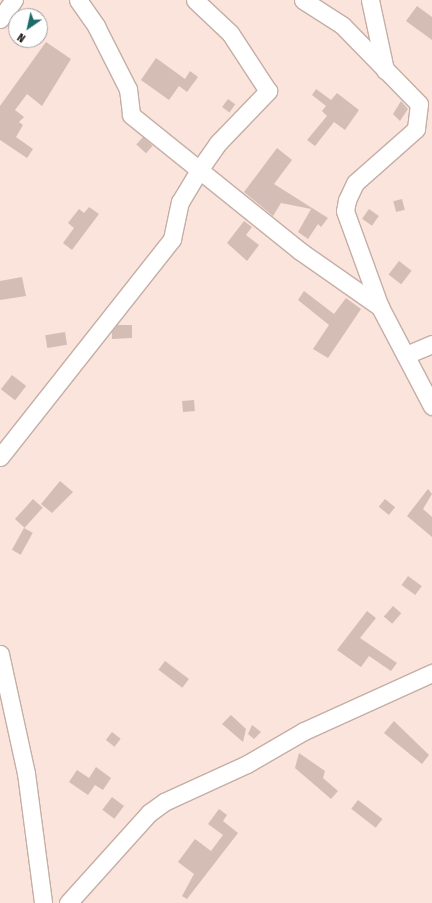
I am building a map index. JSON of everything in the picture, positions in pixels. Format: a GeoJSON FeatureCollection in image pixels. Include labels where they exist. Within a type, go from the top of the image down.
{"type":"FeatureCollection","features":[{"type":"Feature","properties":{"kind":"street"},"geometry":{"type":"LineString","coordinates":[[0,19],[14,0]]}},
{"type":"Feature","properties":{"kind":"street"},"geometry":{"type":"LineString","coordinates":[[78,0],[96,26],[128,89],[132,115],[300,251],[380,307]]}},
{"type":"Feature","properties":{"kind":"street"},"geometry":{"type":"LineString","coordinates":[[90,0],[96,26]]}},
{"type":"Feature","properties":{"kind":"street"},"geometry":{"type":"LineString","coordinates":[[0,457],[172,239],[180,202],[200,170],[217,144],[268,91],[230,33],[195,0]]}},
{"type":"Feature","properties":{"kind":"street"},"geometry":{"type":"LineString","coordinates":[[303,0],[342,25],[419,104],[416,129],[355,183],[345,211],[380,307],[432,406]]}},
{"type":"Feature","properties":{"kind":"street"},"geometry":{"type":"LineString","coordinates":[[370,0],[386,70]]}},
{"type":"Feature","properties":{"kind":"street"},"geometry":{"type":"LineString","coordinates":[[406,354],[432,344]]}},
{"type":"Feature","properties":{"kind":"street"},"geometry":{"type":"LineString","coordinates":[[0,654],[26,772],[43,903]]}},
{"type":"Feature","properties":{"kind":"street"},"geometry":{"type":"LineString","coordinates":[[68,903],[149,813],[164,802],[247,764],[304,731],[432,673]]}},
{"type":"Feature","properties":{"kind":"building"},"geometry":{"type":"Polygon","coordinates":[[[417,6],[432,17],[432,40],[406,21],[417,6]]]}},
{"type":"Feature","properties":{"kind":"building"},"geometry":{"type":"Polygon","coordinates":[[[48,43],[71,59],[42,106],[27,94],[15,110],[24,117],[19,122],[23,125],[16,137],[33,149],[27,158],[0,140],[0,106],[42,48],[48,48],[48,43]]]}},
{"type":"Feature","properties":{"kind":"building"},"geometry":{"type":"Polygon","coordinates":[[[156,58],[185,79],[190,71],[198,77],[187,92],[179,86],[169,100],[141,80],[156,58]]]}},
{"type":"Feature","properties":{"kind":"building"},"geometry":{"type":"Polygon","coordinates":[[[316,89],[331,100],[337,93],[359,110],[345,130],[334,122],[315,146],[307,140],[327,116],[322,111],[326,106],[312,95],[316,89]]]}},
{"type":"Feature","properties":{"kind":"building"},"geometry":{"type":"Polygon","coordinates":[[[228,99],[235,104],[229,112],[222,107],[228,99]]]}},
{"type":"Feature","properties":{"kind":"building"},"geometry":{"type":"Polygon","coordinates":[[[401,101],[408,109],[400,121],[393,114],[401,101]]]}},
{"type":"Feature","properties":{"kind":"building"},"geometry":{"type":"Polygon","coordinates":[[[143,137],[153,146],[146,153],[136,144],[143,137]]]}},
{"type":"Feature","properties":{"kind":"building"},"geometry":{"type":"Polygon","coordinates":[[[277,148],[292,160],[274,184],[328,218],[321,227],[318,224],[308,239],[298,232],[311,209],[281,203],[273,216],[244,192],[277,148]]]}},
{"type":"Feature","properties":{"kind":"building"},"geometry":{"type":"Polygon","coordinates":[[[402,199],[405,210],[396,212],[393,201],[402,199]]]}},
{"type":"Feature","properties":{"kind":"building"},"geometry":{"type":"Polygon","coordinates":[[[89,207],[99,214],[72,250],[63,243],[74,228],[68,223],[79,209],[84,213],[89,207]]]}},
{"type":"Feature","properties":{"kind":"building"},"geometry":{"type":"Polygon","coordinates":[[[369,209],[379,216],[372,226],[362,219],[369,209]]]}},
{"type":"Feature","properties":{"kind":"building"},"geometry":{"type":"Polygon","coordinates":[[[244,221],[252,227],[246,235],[259,245],[247,261],[227,243],[244,221]]]}},
{"type":"Feature","properties":{"kind":"building"},"geometry":{"type":"Polygon","coordinates":[[[399,261],[412,271],[401,284],[389,274],[399,261]]]}},
{"type":"Feature","properties":{"kind":"building"},"geometry":{"type":"Polygon","coordinates":[[[22,277],[26,296],[0,300],[0,281],[22,277]]]}},
{"type":"Feature","properties":{"kind":"building"},"geometry":{"type":"Polygon","coordinates":[[[304,291],[334,314],[346,298],[361,309],[328,358],[313,349],[329,325],[298,300],[304,291]]]}},
{"type":"Feature","properties":{"kind":"building"},"geometry":{"type":"Polygon","coordinates":[[[117,325],[132,325],[132,338],[112,339],[112,332],[117,325]]]}},
{"type":"Feature","properties":{"kind":"building"},"geometry":{"type":"Polygon","coordinates":[[[65,332],[67,345],[47,348],[45,335],[65,332]]]}},
{"type":"Feature","properties":{"kind":"building"},"geometry":{"type":"Polygon","coordinates":[[[12,375],[26,386],[15,400],[1,389],[12,375]]]}},
{"type":"Feature","properties":{"kind":"building"},"geometry":{"type":"Polygon","coordinates":[[[194,400],[195,411],[183,412],[182,401],[194,400]]]}},
{"type":"Feature","properties":{"kind":"building"},"geometry":{"type":"Polygon","coordinates":[[[60,481],[73,492],[52,513],[41,504],[60,481]]]}},
{"type":"Feature","properties":{"kind":"building"},"geometry":{"type":"Polygon","coordinates":[[[428,489],[432,494],[423,509],[432,517],[432,537],[407,516],[428,489]]]}},
{"type":"Feature","properties":{"kind":"building"},"geometry":{"type":"Polygon","coordinates":[[[33,499],[43,508],[25,528],[15,519],[33,499]]]}},
{"type":"Feature","properties":{"kind":"building"},"geometry":{"type":"Polygon","coordinates":[[[385,499],[395,507],[389,515],[379,507],[385,499]]]}},
{"type":"Feature","properties":{"kind":"building"},"geometry":{"type":"Polygon","coordinates":[[[24,528],[33,533],[21,555],[12,550],[24,528]]]}},
{"type":"Feature","properties":{"kind":"building"},"geometry":{"type":"Polygon","coordinates":[[[408,576],[422,586],[415,595],[402,585],[408,576]]]}},
{"type":"Feature","properties":{"kind":"building"},"geometry":{"type":"Polygon","coordinates":[[[393,606],[401,613],[392,624],[384,617],[393,606]]]}},
{"type":"Feature","properties":{"kind":"building"},"geometry":{"type":"Polygon","coordinates":[[[367,611],[376,618],[360,638],[397,663],[391,671],[369,656],[361,667],[337,650],[367,611]]]}},
{"type":"Feature","properties":{"kind":"building"},"geometry":{"type":"Polygon","coordinates":[[[165,661],[189,679],[182,688],[158,670],[165,661]]]}},
{"type":"Feature","properties":{"kind":"building"},"geometry":{"type":"Polygon","coordinates":[[[231,715],[246,729],[243,742],[222,724],[231,715]]]}},
{"type":"Feature","properties":{"kind":"building"},"geometry":{"type":"Polygon","coordinates":[[[394,721],[429,755],[422,764],[384,733],[394,721]]]}},
{"type":"Feature","properties":{"kind":"building"},"geometry":{"type":"Polygon","coordinates":[[[252,725],[261,732],[254,739],[248,734],[252,725]]]}},
{"type":"Feature","properties":{"kind":"building"},"geometry":{"type":"Polygon","coordinates":[[[112,732],[121,739],[115,747],[106,740],[112,732]]]}},
{"type":"Feature","properties":{"kind":"building"},"geometry":{"type":"Polygon","coordinates":[[[299,753],[325,771],[323,778],[338,791],[331,799],[295,768],[299,753]]]}},
{"type":"Feature","properties":{"kind":"building"},"geometry":{"type":"Polygon","coordinates":[[[96,767],[111,778],[103,790],[95,785],[88,795],[69,782],[77,770],[89,778],[96,767]]]}},
{"type":"Feature","properties":{"kind":"building"},"geometry":{"type":"Polygon","coordinates":[[[112,797],[124,806],[114,819],[102,810],[112,797]]]}},
{"type":"Feature","properties":{"kind":"building"},"geometry":{"type":"Polygon","coordinates":[[[358,800],[382,819],[376,828],[351,809],[358,800]]]}},
{"type":"Feature","properties":{"kind":"building"},"geometry":{"type":"Polygon","coordinates":[[[219,809],[227,815],[223,821],[238,833],[187,899],[182,896],[194,874],[178,862],[195,839],[211,851],[223,835],[208,824],[219,809]]]}}]}
